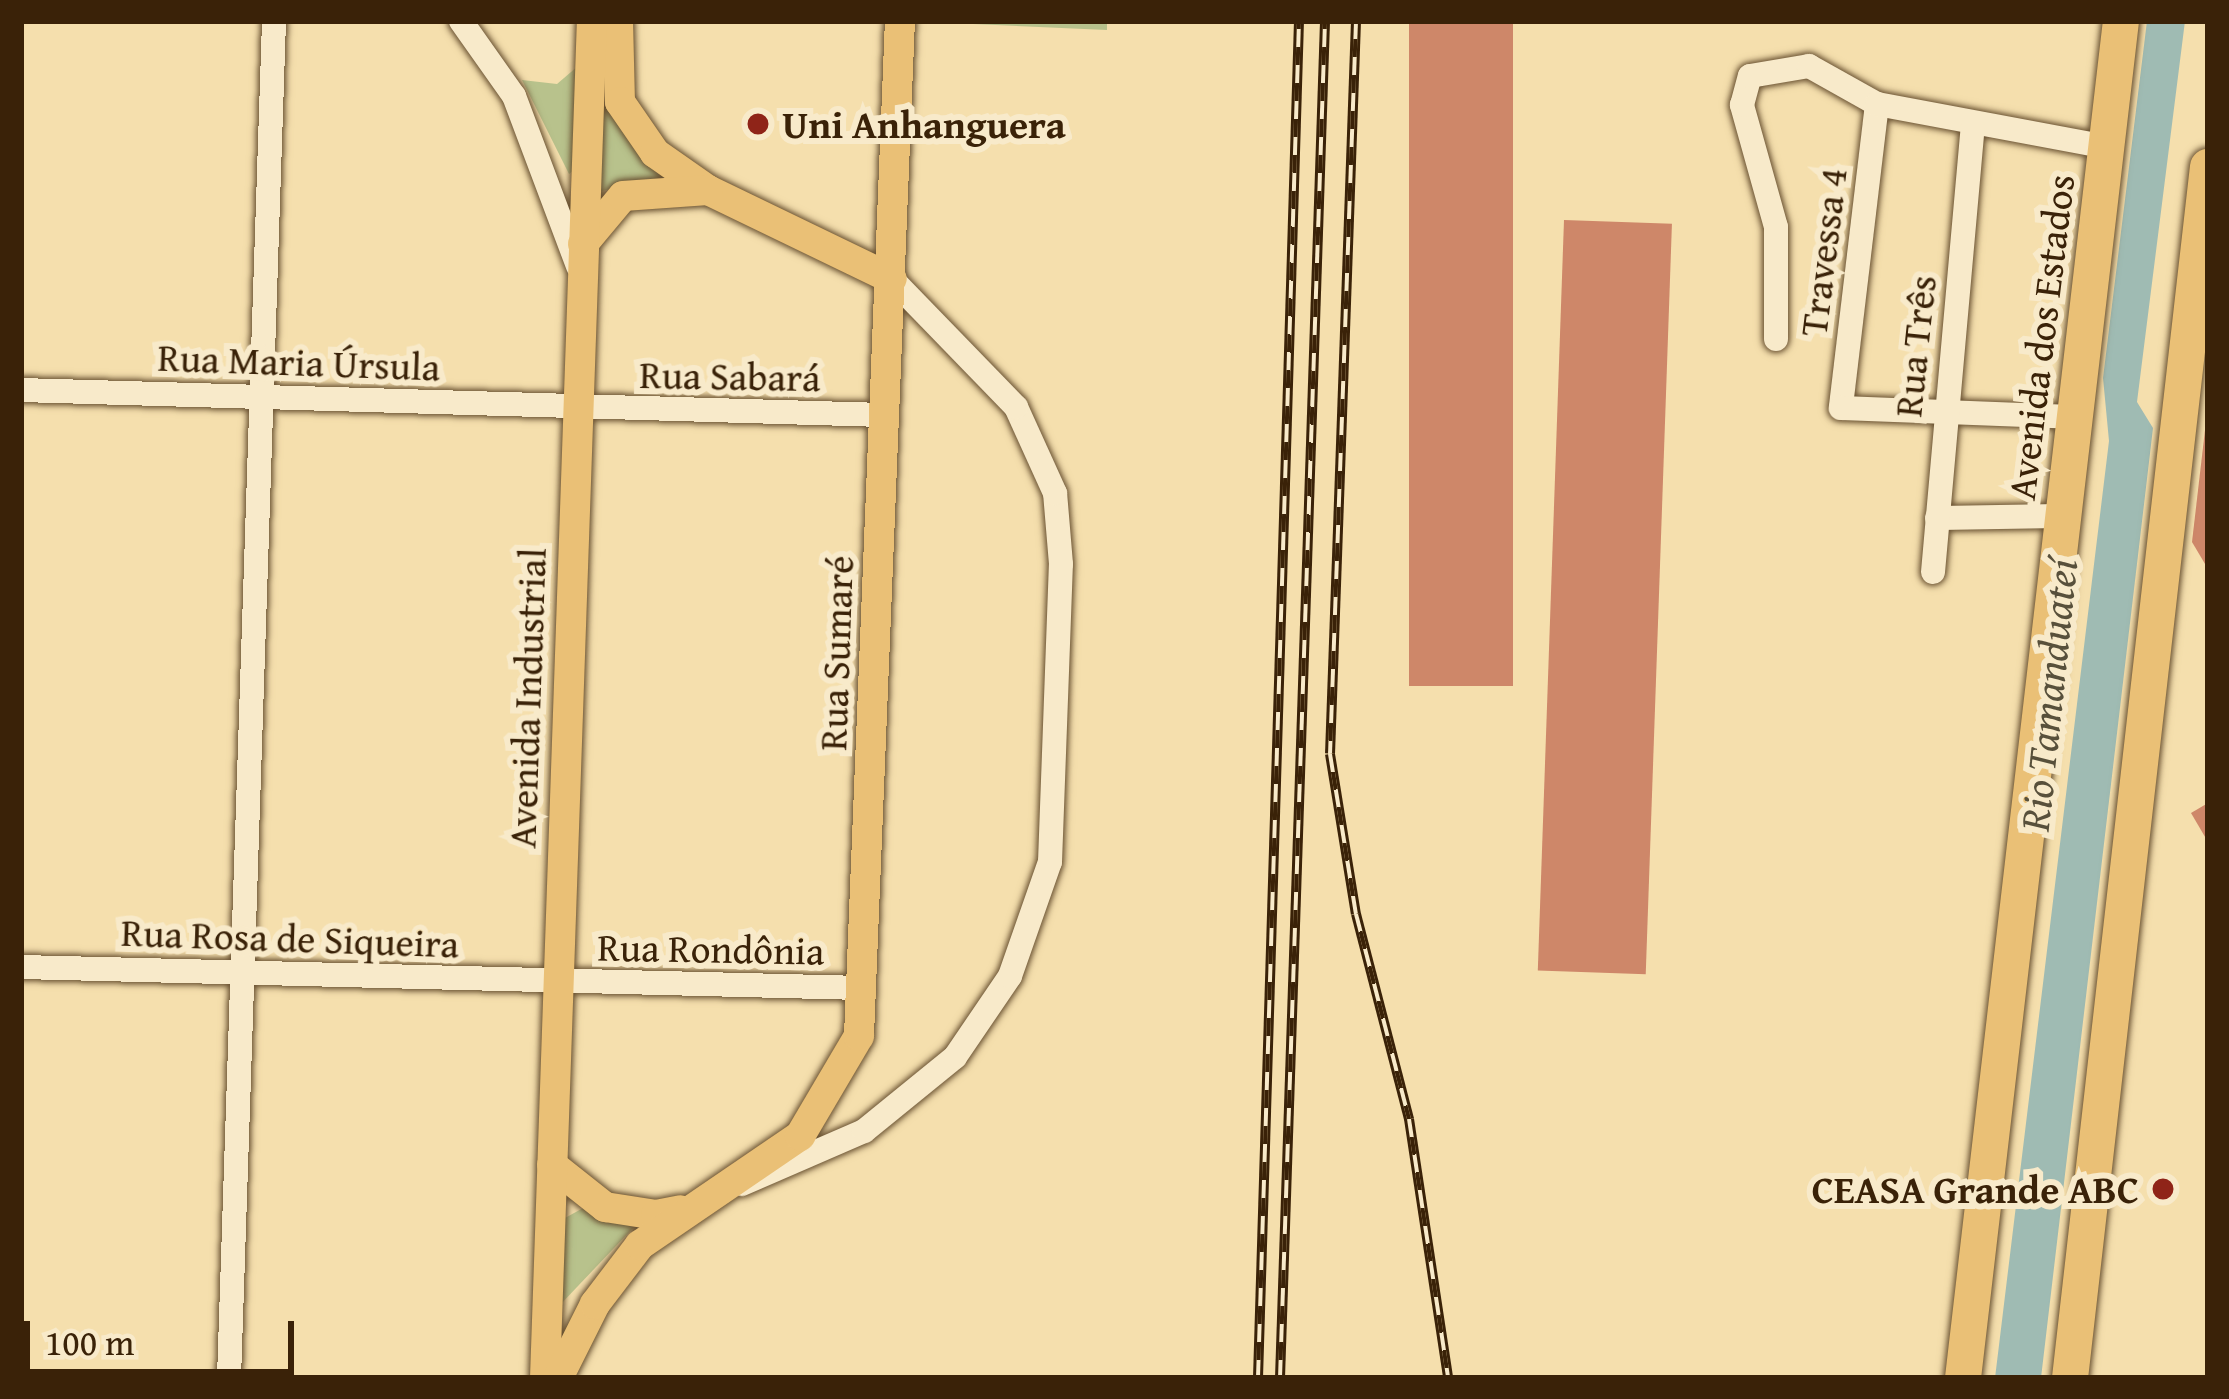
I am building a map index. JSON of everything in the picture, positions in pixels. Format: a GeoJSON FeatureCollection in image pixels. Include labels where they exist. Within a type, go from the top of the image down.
{"type":"FeatureCollection","features":[{"type":"Feature","properties":{"kind":"highway","name":"Avenida dos Estados"},"geometry":{"type":"LineString","coordinates":[[1963,1378],[2121,21]]}},
{"type":"Feature","properties":{"kind":"highway"},"geometry":{"type":"LineString","coordinates":[[2070,1378],[2198,326],[2208,167]]}},
{"type":"Feature","properties":{"kind":"main road","name":"Avenida Industrial"},"geometry":{"type":"LineString","coordinates":[[545,1378],[574,408],[592,21]]}},
{"type":"Feature","properties":{"kind":"main road"},"geometry":{"type":"LineString","coordinates":[[618,21],[620,102],[640,136],[708,190],[892,279]]}},
{"type":"Feature","properties":{"kind":"main road","name":"Rua Sumaré"},"geometry":{"type":"LineString","coordinates":[[552,1165],[605,1207],[656,1215],[687,1208],[730,1188],[813,1122],[856,1045],[863,988],[900,21]]}},
{"type":"Feature","properties":{"kind":"main road"},"geometry":{"type":"LineString","coordinates":[[583,244],[623,196],[708,190]]}},
{"type":"Feature","properties":{"kind":"main road"},"geometry":{"type":"LineString","coordinates":[[850,261],[876,254],[892,230]]}},
{"type":"Feature","properties":{"kind":"main road"},"geometry":{"type":"LineString","coordinates":[[850,261],[869,287],[887,335]]}},
{"type":"Feature","properties":{"kind":"main road","name":"Rua Sumaré"},"geometry":{"type":"LineString","coordinates":[[558,1378],[612,1278],[687,1208]]}},
{"type":"Feature","properties":{"kind":"street"},"geometry":{"type":"LineString","coordinates":[[230,1378],[274,21]]}},
{"type":"Feature","properties":{"kind":"street"},"geometry":{"type":"LineString","coordinates":[[461,21],[530,129],[581,277]]}},
{"type":"Feature","properties":{"kind":"street"},"geometry":{"type":"LineString","coordinates":[[1776,339],[1774,209],[1742,105],[1743,82],[1809,66],[1877,104],[1973,128],[2106,147]]}},
{"type":"Feature","properties":{"kind":"street","name":"Travessa 4"},"geometry":{"type":"LineString","coordinates":[[1877,104],[1841,409],[1945,415]]}},
{"type":"Feature","properties":{"kind":"street","name":"Rua Três"},"geometry":{"type":"LineString","coordinates":[[1933,572],[1973,128]]}},
{"type":"Feature","properties":{"kind":"street"},"geometry":{"type":"LineString","coordinates":[[730,1188],[864,1131],[955,1057],[1010,976],[1040,906],[1050,862],[1061,564],[1055,493],[1016,407],[892,279]]}},
{"type":"Feature","properties":{"kind":"street","name":"Rua Maria Úrsula"},"geometry":{"type":"LineString","coordinates":[[21,390],[574,408]]}},
{"type":"Feature","properties":{"kind":"street","name":"Rua Sabará"},"geometry":{"type":"LineString","coordinates":[[574,408],[883,415]]}},
{"type":"Feature","properties":{"kind":"street"},"geometry":{"type":"LineString","coordinates":[[1945,415],[2073,417]]}},
{"type":"Feature","properties":{"kind":"street"},"geometry":{"type":"LineString","coordinates":[[1936,518],[2061,516]]}},
{"type":"Feature","properties":{"kind":"street","name":"Rua Rosa de Siqueira"},"geometry":{"type":"LineString","coordinates":[[21,967],[558,982]]}},
{"type":"Feature","properties":{"kind":"street","name":"Rua Rondônia"},"geometry":{"type":"LineString","coordinates":[[558,982],[863,988]]}},
{"type":"Feature","properties":{"kind":"street"},"geometry":{"type":"LineString","coordinates":[[813,1122],[833,1132],[864,1131]]}},
{"type":"Feature","properties":{"kind":"green space"},"geometry":{"type":"Polygon","coordinates":[[[1107,21],[1107,30],[928,22],[1107,21]]]}},
{"type":"Feature","properties":{"kind":"green space"},"geometry":{"type":"Polygon","coordinates":[[[597,63],[669,178],[596,192],[597,63]]]}},
{"type":"Feature","properties":{"kind":"green space"},"geometry":{"type":"Polygon","coordinates":[[[578,66],[573,171],[569,174],[522,80],[557,84],[578,66]]]}},
{"type":"Feature","properties":{"kind":"green space"},"geometry":{"type":"Polygon","coordinates":[[[585,1207],[634,1227],[559,1306],[565,1218],[585,1207]]]}},
{"type":"Feature","properties":{"kind":"water"},"geometry":{"type":"Polygon","coordinates":[[[2147,21],[2185,21],[2137,402],[2153,428],[2041,1378],[1995,1378],[2109,441],[2103,378],[2147,21]]]}},
{"type":"Feature","properties":{"kind":"building"},"geometry":{"type":"Polygon","coordinates":[[[1409,21],[1513,21],[1513,686],[1409,686],[1409,21]]]}},
{"type":"Feature","properties":{"kind":"building"},"geometry":{"type":"Polygon","coordinates":[[[1564,220],[1672,224],[1646,974],[1538,971],[1564,220]]]}},
{"type":"Feature","properties":{"kind":"building"},"geometry":{"type":"Polygon","coordinates":[[[2208,431],[2208,569],[2192,542],[2208,431]]]}},
{"type":"Feature","properties":{"kind":"building"},"geometry":{"type":"Polygon","coordinates":[[[2208,803],[2208,842],[2191,813],[2208,803]]]}},
{"type":"Feature","properties":{"kind":"railway"},"geometry":{"type":"LineString","coordinates":[[1258,1378],[1299,21]]}},
{"type":"Feature","properties":{"kind":"railway"},"geometry":{"type":"LineString","coordinates":[[1280,1378],[1325,21]]}},
{"type":"Feature","properties":{"kind":"railway"},"geometry":{"type":"LineString","coordinates":[[1356,21],[1330,754],[1356,914],[1409,1119],[1448,1378]]}},
{"type":"Feature","properties":{"kind":"place","name":"Uni Anhanguera"},"geometry":{"type":"Point","coordinates":[758,124]}},
{"type":"Feature","properties":{"kind":"place","name":"CEASA Grande ABC"},"geometry":{"type":"Point","coordinates":[2163,1189]}},
{"type":"Feature","properties":{"kind":"water label","name":"Rio Tamanduateí"},"geometry":{"type":"Point","coordinates":[2048,695]}}]}
